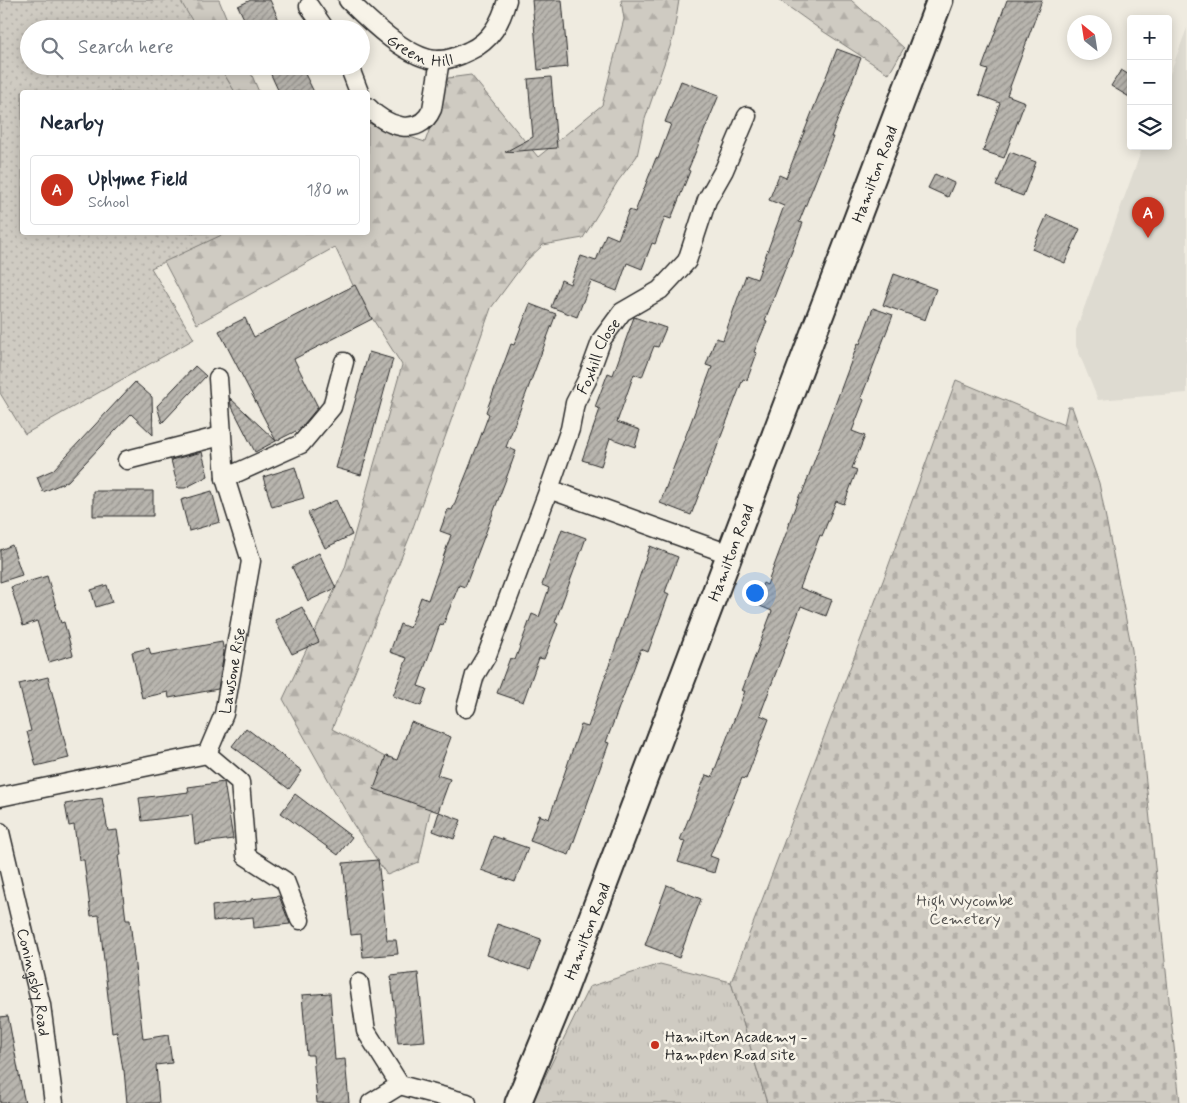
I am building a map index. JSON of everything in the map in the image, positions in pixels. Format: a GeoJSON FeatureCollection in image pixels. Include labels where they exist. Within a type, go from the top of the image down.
{"type":"FeatureCollection","features":[{"type":"Feature","properties":{"kind":"street","name":"Green Hill"},"geometry":{"type":"LineString","coordinates":[[348,0],[368,20]]}},
{"type":"Feature","properties":{"kind":"street","name":"Green Hill"},"geometry":{"type":"LineString","coordinates":[[370,22],[403,47],[423,57],[440,60],[459,56],[487,39],[498,26],[506,0]]}},
{"type":"Feature","properties":{"kind":"street","name":"Hamilton Road"},"geometry":{"type":"LineString","coordinates":[[518,1103],[566,986],[940,0]]}},
{"type":"Feature","properties":{"kind":"street"},"geometry":{"type":"LineString","coordinates":[[309,6],[319,20]]}},
{"type":"Feature","properties":{"kind":"street"},"geometry":{"type":"LineString","coordinates":[[370,109],[376,115],[396,125],[407,127],[424,123],[432,109],[440,60]]}},
{"type":"Feature","properties":{"kind":"street"},"geometry":{"type":"LineString","coordinates":[[352,75],[358,90]]}},
{"type":"Feature","properties":{"kind":"street","name":"Foxhill Close"},"geometry":{"type":"LineString","coordinates":[[466,708],[475,675],[487,655],[549,489],[570,429],[575,403],[587,380],[602,339],[622,312],[660,290],[688,261],[708,200],[724,170],[747,116]]}},
{"type":"Feature","properties":{"kind":"street"},"geometry":{"type":"LineString","coordinates":[[225,478],[301,444],[332,407],[344,362]]}},
{"type":"Feature","properties":{"kind":"street","name":"Lawsone Rise"},"geometry":{"type":"LineString","coordinates":[[206,754],[224,714],[251,561],[225,478],[218,378]]}},
{"type":"Feature","properties":{"kind":"street"},"geometry":{"type":"LineString","coordinates":[[127,460],[221,436]]}},
{"type":"Feature","properties":{"kind":"street"},"geometry":{"type":"LineString","coordinates":[[549,489],[729,554]]}},
{"type":"Feature","properties":{"kind":"street"},"geometry":{"type":"LineString","coordinates":[[0,798],[206,754],[240,782],[246,856],[285,881],[300,920]]}},
{"type":"Feature","properties":{"kind":"street","name":"Coningsby Road"},"geometry":{"type":"LineString","coordinates":[[0,832],[41,1005],[54,1103]]}},
{"type":"Feature","properties":{"kind":"street"},"geometry":{"type":"LineString","coordinates":[[359,982],[366,1030],[400,1086],[466,1103]]}},
{"type":"Feature","properties":{"kind":"street"},"geometry":{"type":"LineString","coordinates":[[371,1103],[400,1086]]}},
{"type":"Feature","properties":{"kind":"shaded area"},"geometry":{"type":"Polygon","coordinates":[[[1187,28],[1187,393],[1098,400],[1076,346],[1076,330],[1142,150],[1172,150],[1172,68],[1187,28]]]}},
{"type":"Feature","properties":{"kind":"green space"},"geometry":{"type":"Polygon","coordinates":[[[0,0],[180,0],[192,20],[20,20],[20,75],[225,75],[234,90],[20,90],[20,235],[222,235],[151,268],[194,339],[25,434],[0,393],[0,0]]]}},
{"type":"Feature","properties":{"kind":"green space"},"geometry":{"type":"Polygon","coordinates":[[[146,0],[219,0],[227,20],[162,20],[146,0]]]}},
{"type":"Feature","properties":{"kind":"green space"},"geometry":{"type":"Polygon","coordinates":[[[621,0],[679,0],[673,38],[645,119],[637,156],[618,181],[583,238],[543,245],[525,262],[491,308],[410,536],[332,729],[436,784],[419,862],[387,875],[353,824],[283,699],[345,568],[402,365],[358,296],[335,247],[197,324],[150,235],[370,235],[370,124],[425,142],[448,78],[471,75],[538,157],[602,105],[624,19],[621,0]]]}},
{"type":"Feature","properties":{"kind":"green space"},"geometry":{"type":"Polygon","coordinates":[[[779,0],[851,0],[904,48],[889,74],[779,0]]]}},
{"type":"Feature","properties":{"kind":"green space"},"geometry":{"type":"Polygon","coordinates":[[[194,75],[252,75],[258,90],[203,90],[194,75]]]}},
{"type":"Feature","properties":{"kind":"green space","name":"High Wycombe Cemetery"},"geometry":{"type":"Polygon","coordinates":[[[956,380],[1064,425],[1068,407],[1072,407],[1099,483],[1132,650],[1180,1103],[767,1103],[731,982],[884,578],[956,380]]]}},
{"type":"Feature","properties":{"kind":"green space","name":"Hamilton Academy - Hampden Road site"},"geometry":{"type":"Polygon","coordinates":[[[660,964],[731,982],[767,1103],[532,1103],[589,987],[660,964]]]}},
{"type":"Feature","properties":{"kind":"building"},"geometry":{"type":"Polygon","coordinates":[[[251,0],[270,0],[279,20],[245,20],[238,6],[251,0]]]}},
{"type":"Feature","properties":{"kind":"building"},"geometry":{"type":"Polygon","coordinates":[[[532,0],[562,0],[568,67],[538,70],[532,0]]]}},
{"type":"Feature","properties":{"kind":"building"},"geometry":{"type":"Polygon","coordinates":[[[1007,0],[1042,0],[1007,95],[1025,102],[1004,158],[983,151],[1000,103],[979,95],[988,70],[982,68],[1007,0]]]}},
{"type":"Feature","properties":{"kind":"building"},"geometry":{"type":"Polygon","coordinates":[[[837,49],[861,58],[831,137],[833,137],[799,222],[803,223],[765,320],[767,321],[754,352],[757,353],[747,380],[743,379],[691,515],[660,503],[712,367],[706,365],[716,338],[723,340],[746,275],[757,279],[784,206],[769,200],[779,175],[786,178],[837,49]]]}},
{"type":"Feature","properties":{"kind":"building"},"geometry":{"type":"Polygon","coordinates":[[[1121,70],[1127,74],[1127,96],[1111,86],[1121,70]]]}},
{"type":"Feature","properties":{"kind":"building"},"geometry":{"type":"Polygon","coordinates":[[[271,75],[306,75],[313,90],[278,90],[271,75]]]}},
{"type":"Feature","properties":{"kind":"building"},"geometry":{"type":"Polygon","coordinates":[[[551,77],[557,148],[505,152],[533,137],[528,79],[551,77]]]}},
{"type":"Feature","properties":{"kind":"building"},"geometry":{"type":"Polygon","coordinates":[[[681,81],[719,95],[688,170],[690,171],[671,219],[665,217],[655,244],[652,243],[642,269],[627,263],[617,291],[591,281],[577,317],[551,307],[561,280],[570,284],[581,256],[596,261],[606,234],[618,239],[629,210],[635,212],[671,124],[665,122],[681,81]]]}},
{"type":"Feature","properties":{"kind":"building"},"geometry":{"type":"Polygon","coordinates":[[[1010,152],[1036,162],[1023,196],[996,186],[1010,152]]]}},
{"type":"Feature","properties":{"kind":"building"},"geometry":{"type":"Polygon","coordinates":[[[935,174],[954,183],[948,197],[928,188],[935,174]]]}},
{"type":"Feature","properties":{"kind":"building"},"geometry":{"type":"Polygon","coordinates":[[[1047,215],[1080,229],[1065,263],[1032,249],[1047,215]]]}},
{"type":"Feature","properties":{"kind":"building"},"geometry":{"type":"Polygon","coordinates":[[[894,274],[936,289],[925,320],[883,305],[894,274]]]}},
{"type":"Feature","properties":{"kind":"building"},"geometry":{"type":"Polygon","coordinates":[[[355,285],[372,319],[294,359],[318,407],[300,429],[276,441],[219,331],[245,318],[254,337],[355,285]]]}},
{"type":"Feature","properties":{"kind":"building"},"geometry":{"type":"Polygon","coordinates":[[[530,304],[556,314],[506,447],[516,451],[506,479],[465,587],[459,585],[443,625],[440,624],[418,686],[427,689],[421,706],[393,696],[407,658],[390,652],[400,624],[410,628],[421,597],[428,600],[451,535],[440,531],[448,509],[452,510],[470,465],[489,414],[486,412],[511,344],[514,345],[530,304]]]}},
{"type":"Feature","properties":{"kind":"building"},"geometry":{"type":"Polygon","coordinates":[[[873,308],[893,315],[861,398],[864,400],[852,431],[865,436],[852,468],[857,470],[844,504],[836,501],[822,536],[820,535],[800,588],[832,600],[826,616],[801,606],[760,715],[769,719],[746,779],[742,778],[710,856],[718,859],[714,873],[678,862],[685,841],[680,840],[706,775],[712,777],[745,691],[742,691],[772,611],[755,604],[763,583],[767,585],[800,494],[802,494],[858,343],[860,344],[873,308]]]}},
{"type":"Feature","properties":{"kind":"building"},"geometry":{"type":"Polygon","coordinates":[[[634,317],[666,328],[658,347],[654,346],[642,377],[634,374],[617,422],[640,430],[635,447],[610,438],[601,466],[582,460],[600,409],[595,407],[608,373],[613,375],[634,317]]]}},
{"type":"Feature","properties":{"kind":"building"},"geometry":{"type":"Polygon","coordinates":[[[369,352],[393,359],[361,475],[336,468],[369,352]]]}},
{"type":"Feature","properties":{"kind":"building"},"geometry":{"type":"Polygon","coordinates":[[[195,366],[206,376],[162,423],[157,406],[195,366]]]}},
{"type":"Feature","properties":{"kind":"building"},"geometry":{"type":"Polygon","coordinates":[[[135,382],[152,397],[153,435],[131,414],[68,481],[43,492],[37,477],[53,470],[135,382]]]}},
{"type":"Feature","properties":{"kind":"building"},"geometry":{"type":"Polygon","coordinates":[[[230,398],[276,441],[255,452],[231,405],[230,398]]]}},
{"type":"Feature","properties":{"kind":"building"},"geometry":{"type":"Polygon","coordinates":[[[202,452],[208,476],[185,488],[178,488],[171,460],[202,452]]]}},
{"type":"Feature","properties":{"kind":"building"},"geometry":{"type":"Polygon","coordinates":[[[295,467],[304,498],[272,507],[263,477],[295,467]]]}},
{"type":"Feature","properties":{"kind":"building"},"geometry":{"type":"Polygon","coordinates":[[[93,491],[153,491],[153,516],[93,516],[93,491]]]}},
{"type":"Feature","properties":{"kind":"building"},"geometry":{"type":"Polygon","coordinates":[[[212,491],[220,522],[189,531],[181,500],[212,491]]]}},
{"type":"Feature","properties":{"kind":"building"},"geometry":{"type":"Polygon","coordinates":[[[336,500],[352,535],[325,548],[308,513],[336,500]]]}},
{"type":"Feature","properties":{"kind":"building"},"geometry":{"type":"Polygon","coordinates":[[[562,529],[586,538],[555,622],[558,624],[544,659],[539,658],[523,702],[497,693],[510,658],[515,660],[532,614],[539,617],[549,588],[542,585],[562,529]]]}},
{"type":"Feature","properties":{"kind":"building"},"geometry":{"type":"Polygon","coordinates":[[[12,545],[22,575],[0,582],[0,550],[12,545]]]}},
{"type":"Feature","properties":{"kind":"building"},"geometry":{"type":"Polygon","coordinates":[[[650,546],[678,557],[665,592],[669,594],[648,652],[641,649],[606,742],[609,743],[569,855],[530,841],[539,815],[549,819],[581,725],[588,727],[650,546]]]}},
{"type":"Feature","properties":{"kind":"building"},"geometry":{"type":"Polygon","coordinates":[[[319,553],[336,588],[308,601],[292,567],[319,553]]]}},
{"type":"Feature","properties":{"kind":"building"},"geometry":{"type":"Polygon","coordinates":[[[47,576],[61,623],[64,622],[73,655],[49,662],[37,621],[23,626],[11,587],[47,576]]]}},
{"type":"Feature","properties":{"kind":"building"},"geometry":{"type":"Polygon","coordinates":[[[107,585],[112,602],[96,607],[91,590],[107,585]]]}},
{"type":"Feature","properties":{"kind":"building"},"geometry":{"type":"Polygon","coordinates":[[[302,607],[319,642],[292,654],[275,620],[302,607]]]}},
{"type":"Feature","properties":{"kind":"building"},"geometry":{"type":"Polygon","coordinates":[[[222,642],[224,652],[218,689],[169,698],[168,692],[142,698],[132,652],[149,648],[151,655],[222,642]]]}},
{"type":"Feature","properties":{"kind":"building"},"geometry":{"type":"Polygon","coordinates":[[[48,677],[69,758],[36,766],[27,732],[31,731],[19,684],[48,677]]]}},
{"type":"Feature","properties":{"kind":"building"},"geometry":{"type":"Polygon","coordinates":[[[411,722],[451,737],[437,775],[450,779],[438,812],[374,789],[386,756],[397,760],[411,722]]]}},
{"type":"Feature","properties":{"kind":"building"},"geometry":{"type":"Polygon","coordinates":[[[246,728],[302,771],[289,789],[232,746],[246,728]]]}},
{"type":"Feature","properties":{"kind":"building"},"geometry":{"type":"Polygon","coordinates":[[[224,782],[233,839],[195,844],[192,815],[142,821],[139,798],[189,792],[188,787],[224,782]]]}},
{"type":"Feature","properties":{"kind":"building"},"geometry":{"type":"Polygon","coordinates":[[[295,794],[352,837],[338,855],[281,813],[295,794]]]}},
{"type":"Feature","properties":{"kind":"building"},"geometry":{"type":"Polygon","coordinates":[[[102,798],[108,831],[117,830],[121,854],[118,855],[126,920],[130,920],[143,1039],[168,1035],[172,1063],[156,1065],[159,1103],[127,1103],[124,1070],[117,1032],[112,1033],[99,915],[91,916],[84,860],[79,860],[74,825],[69,826],[65,804],[102,798]]]}},
{"type":"Feature","properties":{"kind":"building"},"geometry":{"type":"Polygon","coordinates":[[[439,812],[461,820],[454,839],[433,831],[439,812]]]}},
{"type":"Feature","properties":{"kind":"building"},"geometry":{"type":"Polygon","coordinates":[[[493,836],[528,848],[515,882],[481,870],[493,836]]]}},
{"type":"Feature","properties":{"kind":"building"},"geometry":{"type":"Polygon","coordinates":[[[378,860],[387,940],[396,940],[398,954],[363,957],[361,934],[351,935],[343,863],[378,860]]]}},
{"type":"Feature","properties":{"kind":"building"},"geometry":{"type":"Polygon","coordinates":[[[667,885],[701,899],[679,958],[645,945],[667,885]]]}},
{"type":"Feature","properties":{"kind":"building"},"geometry":{"type":"Polygon","coordinates":[[[279,896],[290,924],[254,928],[253,917],[213,921],[212,906],[279,896]]]}},
{"type":"Feature","properties":{"kind":"building"},"geometry":{"type":"Polygon","coordinates":[[[497,924],[541,939],[530,970],[487,955],[497,924]]]}},
{"type":"Feature","properties":{"kind":"building"},"geometry":{"type":"Polygon","coordinates":[[[418,973],[425,1041],[398,1043],[391,976],[418,973]]]}},
{"type":"Feature","properties":{"kind":"building"},"geometry":{"type":"Polygon","coordinates":[[[330,993],[335,1060],[345,1059],[349,1103],[317,1103],[313,1055],[307,1055],[302,995],[330,993]]]}},
{"type":"Feature","properties":{"kind":"building"},"geometry":{"type":"Polygon","coordinates":[[[8,1016],[25,1103],[0,1103],[0,1017],[8,1016]]]}},
{"type":"Feature","properties":{"kind":"place","name":"Uplyme Field"},"geometry":{"type":"Point","coordinates":[1148,238]}},
{"type":"Feature","properties":{"kind":"place","name":"Hamilton Academy - Hampden Road site"},"geometry":{"type":"Point","coordinates":[655,1045]}}]}
